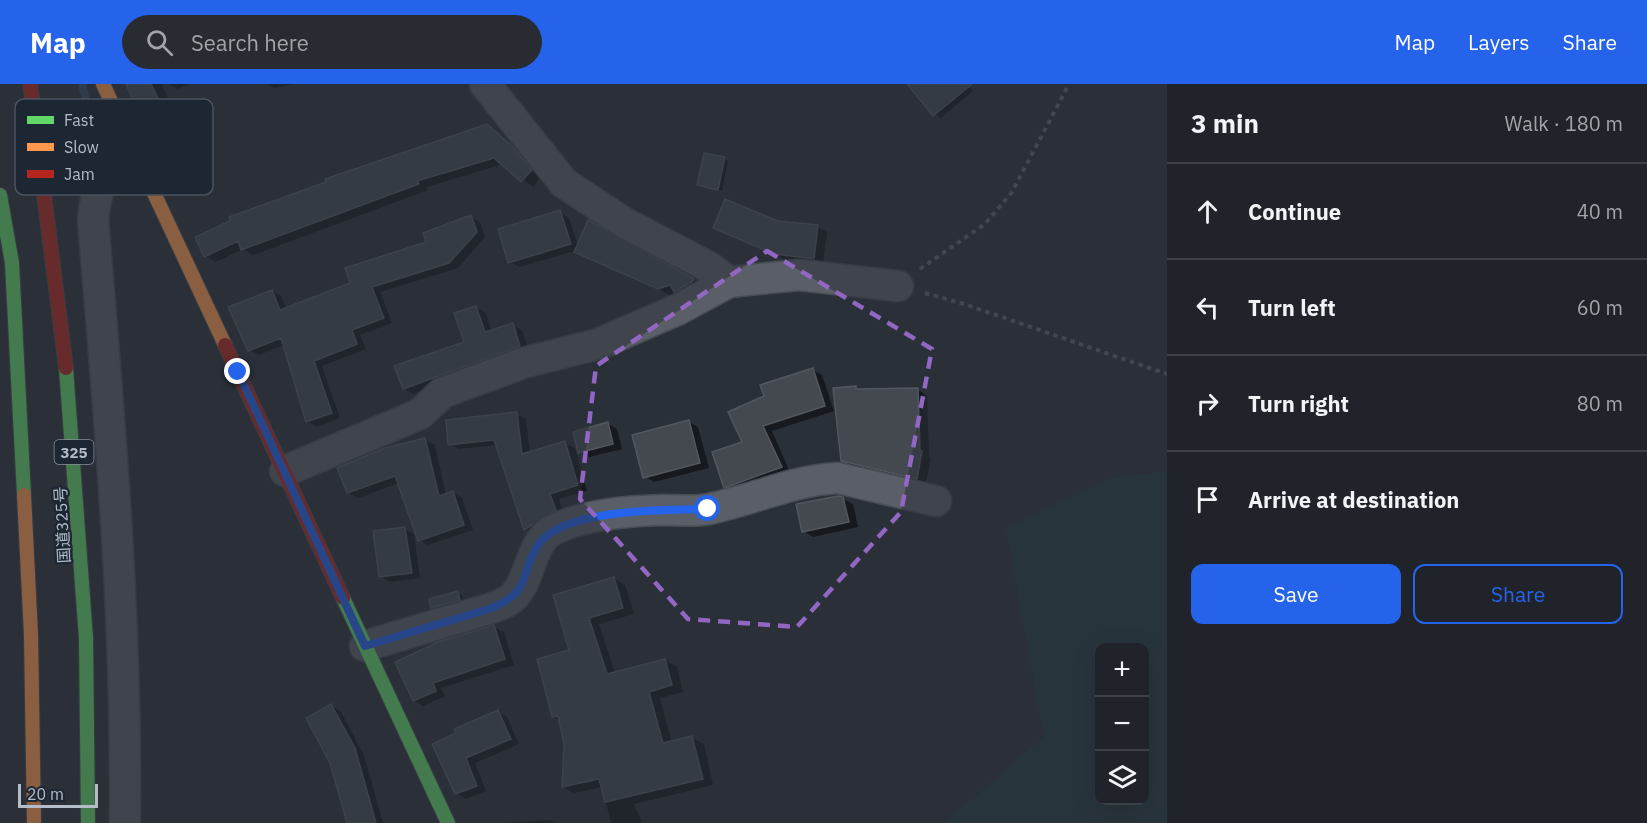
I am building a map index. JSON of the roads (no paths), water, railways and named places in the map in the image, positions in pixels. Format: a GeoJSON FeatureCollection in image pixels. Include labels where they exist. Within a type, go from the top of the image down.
{"type":"FeatureCollection","features":[{"type":"Feature","properties":{"kind":"main road","name":"国道325号"},"geometry":{"type":"LineString","coordinates":[[30,84],[32,99]]}},
{"type":"Feature","properties":{"kind":"main road"},"geometry":{"type":"LineString","coordinates":[[103,84],[110,99]]}},
{"type":"Feature","properties":{"kind":"main road"},"geometry":{"type":"LineString","coordinates":[[0,195],[12,263],[31,635],[34,823]]}},
{"type":"Feature","properties":{"kind":"main road","name":"国道325号"},"geometry":{"type":"LineString","coordinates":[[47,195],[74,446],[83,616],[88,823]]}},
{"type":"Feature","properties":{"kind":"main road"},"geometry":{"type":"LineString","coordinates":[[154,195],[448,823]]}},
{"type":"Feature","properties":{"kind":"street"},"geometry":{"type":"LineString","coordinates":[[485,84],[564,183],[623,222],[709,267],[729,282]]}},
{"type":"Feature","properties":{"kind":"street"},"geometry":{"type":"LineString","coordinates":[[95,195],[93,220],[117,511],[126,734],[125,823]]}},
{"type":"Feature","properties":{"kind":"street"},"geometry":{"type":"LineString","coordinates":[[285,471],[420,414],[442,393],[523,363],[598,344],[679,309],[729,282],[799,275],[898,286]]}},
{"type":"Feature","properties":{"kind":"street"},"geometry":{"type":"LineString","coordinates":[[365,646],[492,608],[511,599],[523,585],[538,546],[553,530],[598,516],[645,511],[708,509],[769,490],[838,478],[936,501]]}},
{"type":"Feature","properties":{"kind":"waterway"},"geometry":{"type":"LineString","coordinates":[[82,84],[86,99]]}}]}
